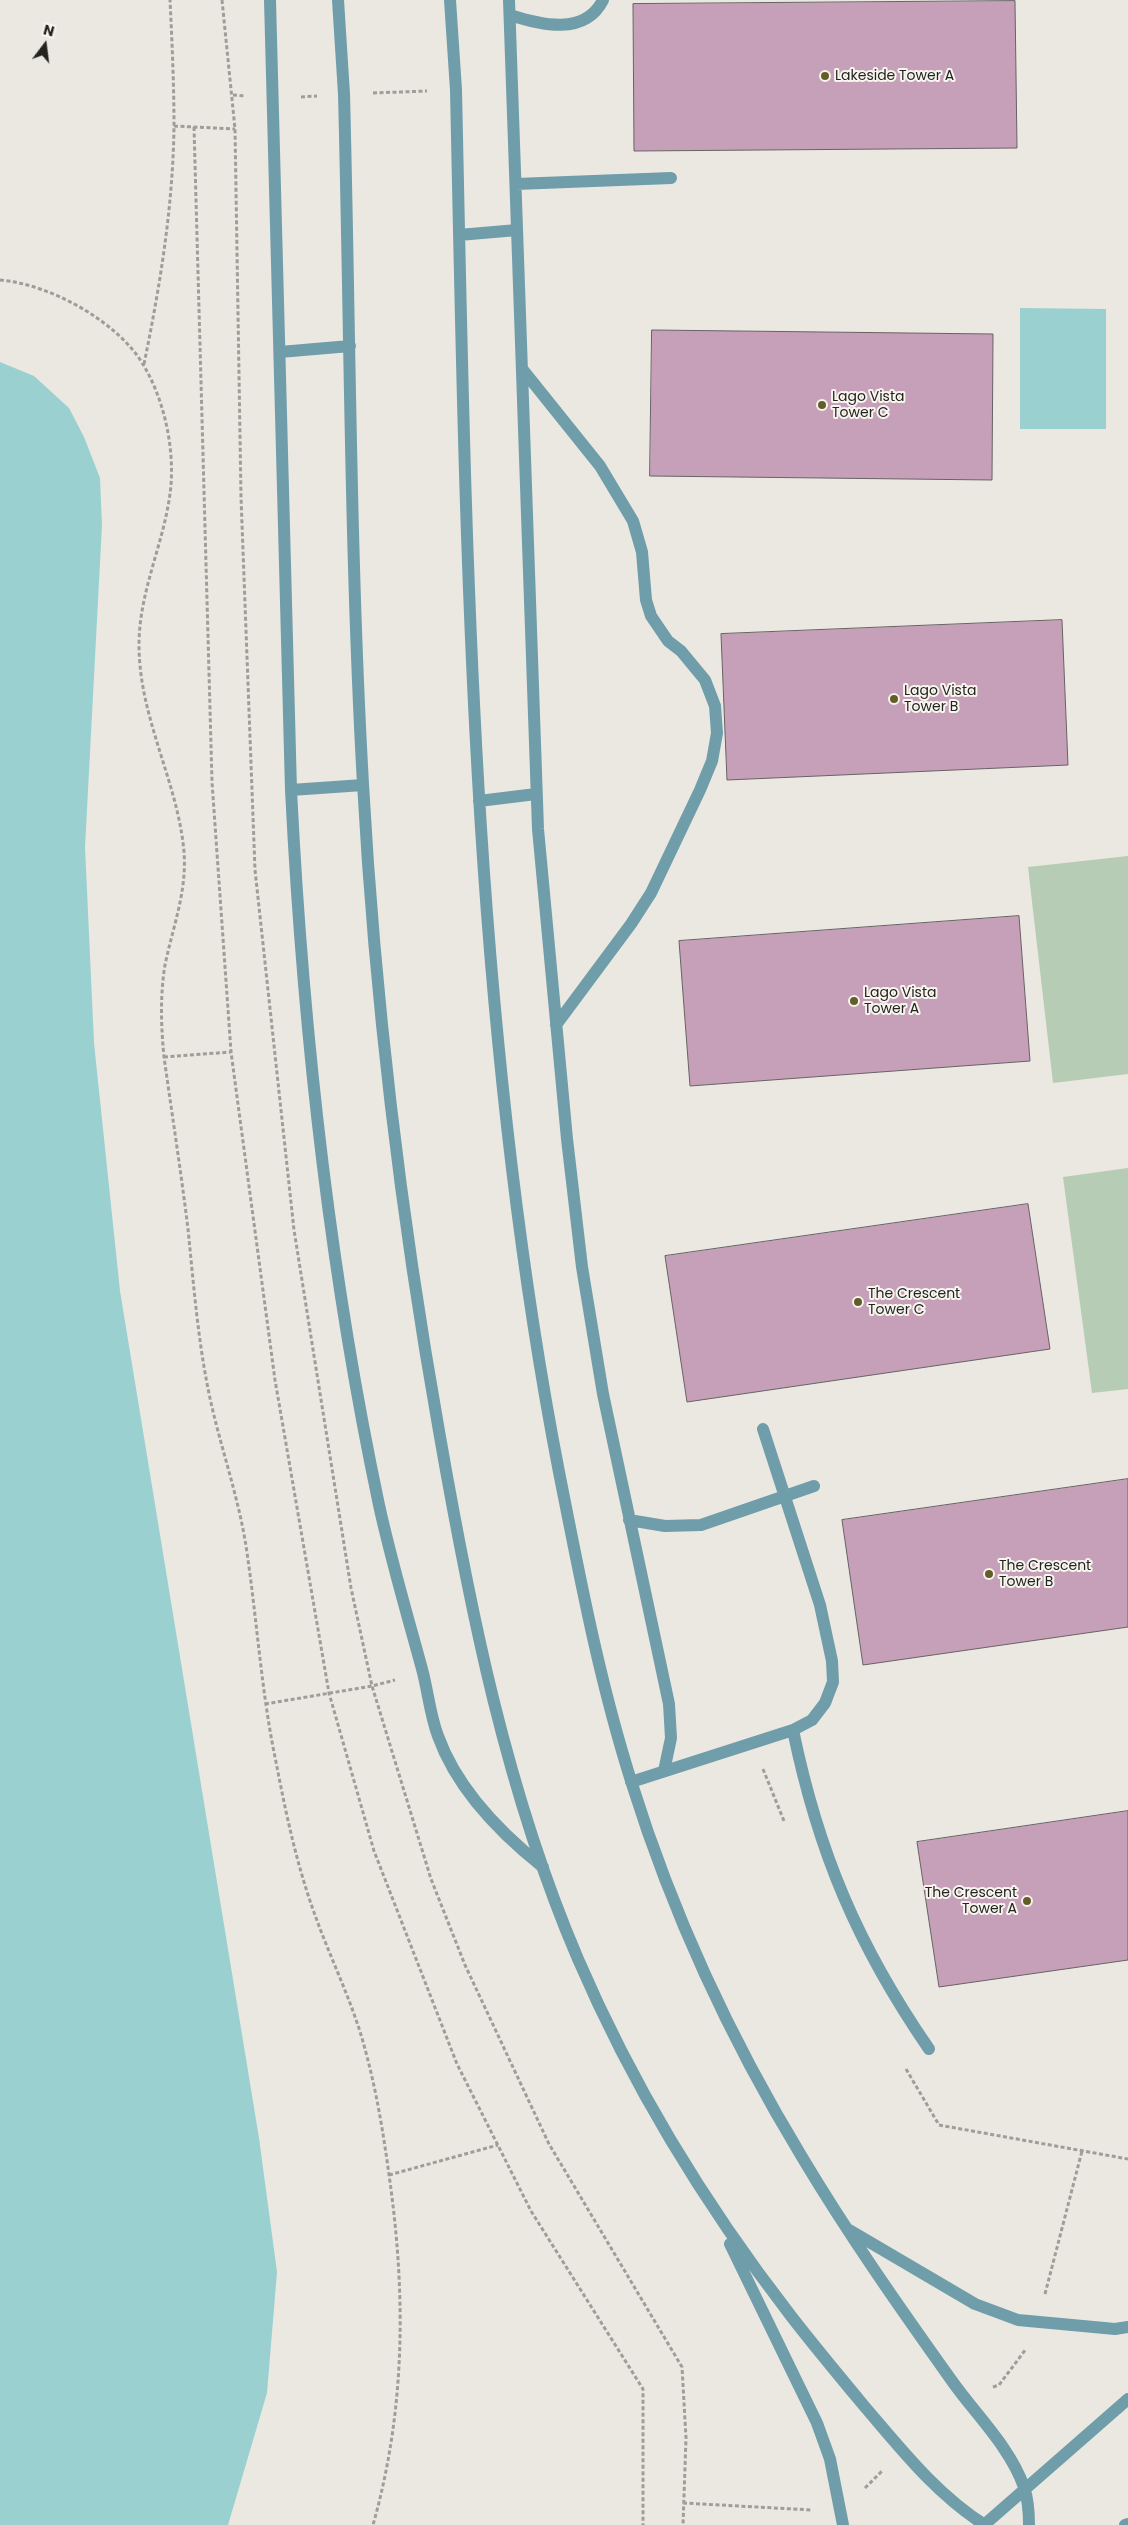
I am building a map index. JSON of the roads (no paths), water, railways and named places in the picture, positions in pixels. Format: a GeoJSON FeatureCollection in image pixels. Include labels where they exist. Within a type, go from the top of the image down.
{"type":"FeatureCollection","features":[{"type":"Feature","properties":{"kind":"street"},"geometry":{"type":"LineString","coordinates":[[270,0],[291,790],[308,1052],[323,1181],[342,1311],[366,1440],[393,1568],[423,1672],[438,1735],[457,1774],[481,1808],[510,1841],[543,1868]]}},
{"type":"Feature","properties":{"kind":"street"},"geometry":{"type":"LineString","coordinates":[[338,0],[344,94],[363,785],[376,966],[395,1146],[420,1325],[452,1505],[485,1658],[513,1775],[543,1868],[578,1958],[619,2045],[664,2130],[715,2212],[816,2348],[902,2451],[963,2511],[984,2525],[1128,2399]]}},
{"type":"Feature","properties":{"kind":"street"},"geometry":{"type":"LineString","coordinates":[[450,0],[456,90],[466,492],[479,801],[496,1013],[514,1185],[537,1357],[587,1620],[631,1782],[673,1902],[717,2002],[800,2154],[846,2228],[964,2398],[1008,2455],[1025,2488],[1029,2525]]}},
{"type":"Feature","properties":{"kind":"street"},"geometry":{"type":"LineString","coordinates":[[510,0],[538,829],[566,1139],[582,1267],[603,1394],[670,1704],[671,1738],[664,1772]]}},
{"type":"Feature","properties":{"kind":"street"},"geometry":{"type":"LineString","coordinates":[[510,15],[537,24],[567,25],[583,21],[598,11],[603,0]]}},
{"type":"Feature","properties":{"kind":"street"},"geometry":{"type":"LineString","coordinates":[[516,184],[671,178]]}},
{"type":"Feature","properties":{"kind":"street"},"geometry":{"type":"LineString","coordinates":[[460,236],[517,230]]}},
{"type":"Feature","properties":{"kind":"street"},"geometry":{"type":"LineString","coordinates":[[280,352],[350,346]]}},
{"type":"Feature","properties":{"kind":"street"},"geometry":{"type":"LineString","coordinates":[[523,370],[600,466],[633,521],[642,552],[646,600],[651,616],[668,641],[681,651],[704,680],[715,706],[717,733],[712,760],[700,790],[651,893],[631,924],[556,1025]]}},
{"type":"Feature","properties":{"kind":"street"},"geometry":{"type":"LineString","coordinates":[[291,790],[363,785]]}},
{"type":"Feature","properties":{"kind":"street"},"geometry":{"type":"LineString","coordinates":[[479,801],[536,794]]}},
{"type":"Feature","properties":{"kind":"street"},"geometry":{"type":"LineString","coordinates":[[631,1782],[793,1730],[812,1720],[826,1703],[833,1682],[832,1661],[820,1605],[763,1430]]}},
{"type":"Feature","properties":{"kind":"street"},"geometry":{"type":"LineString","coordinates":[[629,1520],[665,1526],[701,1525],[814,1486]]}},
{"type":"Feature","properties":{"kind":"street"},"geometry":{"type":"LineString","coordinates":[[793,1730],[816,1827],[849,1912],[885,1982],[929,2049]]}},
{"type":"Feature","properties":{"kind":"street"},"geometry":{"type":"LineString","coordinates":[[715,2212],[817,2423],[830,2459],[842,2512],[843,2525]]}},
{"type":"Feature","properties":{"kind":"street"},"geometry":{"type":"LineString","coordinates":[[846,2228],[975,2304],[1018,2320],[1115,2329],[1128,2327]]}},
{"type":"Feature","properties":{"kind":"water"},"geometry":{"type":"Polygon","coordinates":[[[1020,308],[1106,309],[1106,429],[1020,429],[1020,308]]]}},
{"type":"Feature","properties":{"kind":"water"},"geometry":{"type":"Polygon","coordinates":[[[0,362],[34,376],[69,408],[84,437],[100,478],[102,525],[85,847],[94,1043],[120,1291],[259,2138],[277,2272],[267,2393],[228,2525],[0,2525],[0,362]]]}},
{"type":"Feature","properties":{"kind":"place","name":"Lakeside Tower A"},"geometry":{"type":"Point","coordinates":[825,76]}},
{"type":"Feature","properties":{"kind":"place","name":"Lago Vista Tower C"},"geometry":{"type":"Point","coordinates":[822,405]}},
{"type":"Feature","properties":{"kind":"place","name":"Lago Vista Tower B"},"geometry":{"type":"Point","coordinates":[894,699]}},
{"type":"Feature","properties":{"kind":"place","name":"Lago Vista Tower A"},"geometry":{"type":"Point","coordinates":[854,1001]}},
{"type":"Feature","properties":{"kind":"place","name":"The Crescent Tower C"},"geometry":{"type":"Point","coordinates":[858,1302]}},
{"type":"Feature","properties":{"kind":"place","name":"The Crescent Tower B"},"geometry":{"type":"Point","coordinates":[989,1574]}},
{"type":"Feature","properties":{"kind":"place","name":"The Crescent Tower A"},"geometry":{"type":"Point","coordinates":[1027,1901]}}]}
